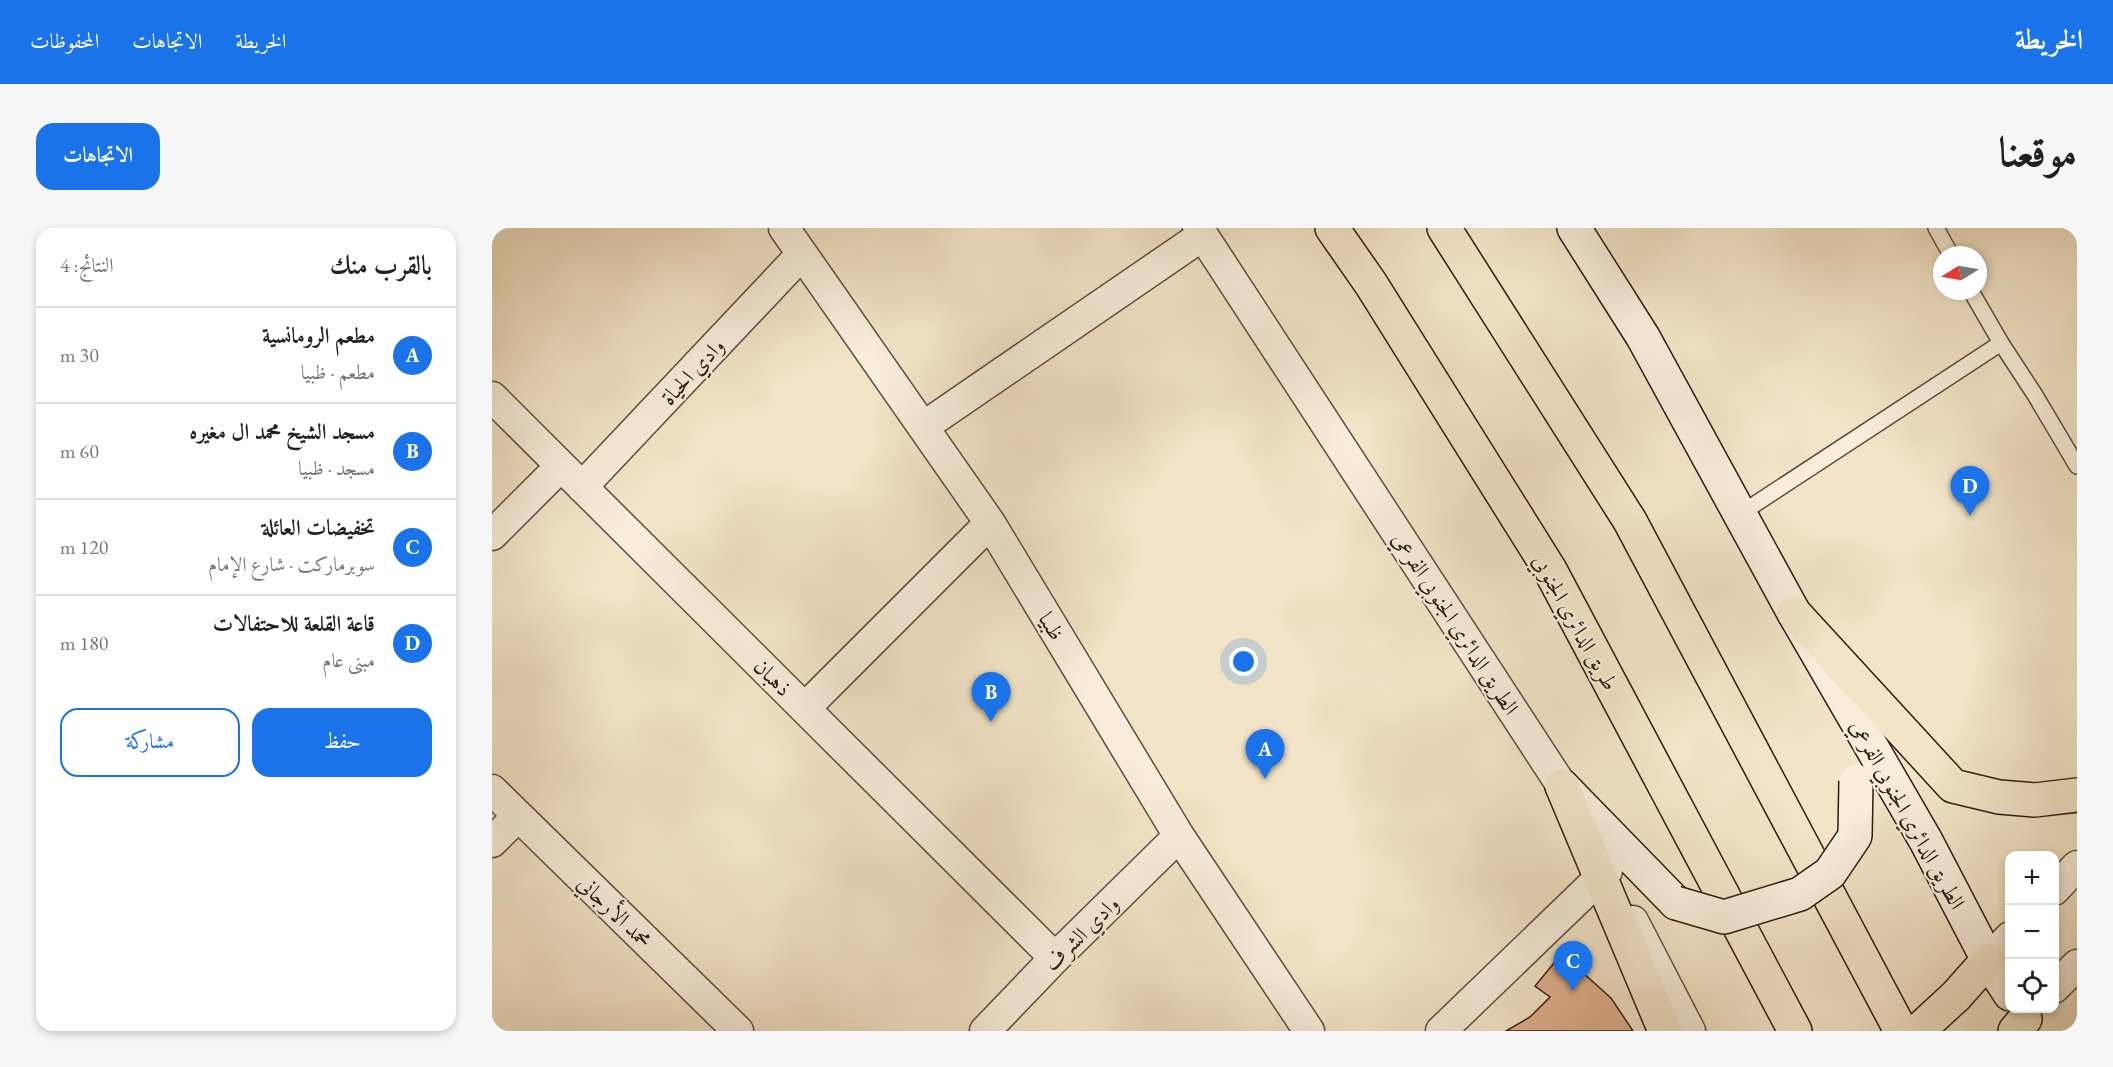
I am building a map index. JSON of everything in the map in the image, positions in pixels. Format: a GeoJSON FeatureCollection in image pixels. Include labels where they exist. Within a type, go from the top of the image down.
{"type":"FeatureCollection","features":[{"type":"Feature","properties":{"kind":"main road","name":"طريق الدائري الجنوبي"},"geometry":{"type":"LineString","coordinates":[[1332,228],[1371,284],[1550,570],[1795,1031]]}},
{"type":"Feature","properties":{"kind":"main road"},"geometry":{"type":"LineString","coordinates":[[1444,228],[1630,521],[1901,1031]]}},
{"type":"Feature","properties":{"kind":"main road","name":"الطريق الدائري الجنوبي الفرعي"},"geometry":{"type":"LineString","coordinates":[[1574,228],[1643,337],[1794,613],[1926,841],[1999,948],[2023,1015]]}},
{"type":"Feature","properties":{"kind":"main road"},"geometry":{"type":"LineString","coordinates":[[1562,786],[1676,903],[1724,918],[1800,894],[1830,873],[1855,836],[1856,781],[1852,753],[1794,613]]}},
{"type":"Feature","properties":{"kind":"main road"},"geometry":{"type":"LineString","coordinates":[[1794,613],[1953,786],[1999,797],[2035,800],[2077,795]]}},
{"type":"Feature","properties":{"kind":"main road"},"geometry":{"type":"LineString","coordinates":[[1562,786],[1604,874],[1665,1031]]}},
{"type":"Feature","properties":{"kind":"main road"},"geometry":{"type":"LineString","coordinates":[[1918,1031],[1956,996],[1999,948]]}},
{"type":"Feature","properties":{"kind":"street","name":"ظبيا"},"geometry":{"type":"LineString","coordinates":[[784,228],[990,523],[1179,836],[1309,1031]]}},
{"type":"Feature","properties":{"kind":"street"},"geometry":{"type":"LineString","coordinates":[[923,427],[1200,232]]}},
{"type":"Feature","properties":{"kind":"street","name":"الطريق الدائري الجنوبي الفرعي"},"geometry":{"type":"LineString","coordinates":[[1200,232],[1562,786]]}},
{"type":"Feature","properties":{"kind":"street","name":"وادي الحياة"},"geometry":{"type":"LineString","coordinates":[[582,487],[802,254]]}},
{"type":"Feature","properties":{"kind":"street","name":"ذهبان"},"geometry":{"type":"LineString","coordinates":[[492,396],[1055,958]]}},
{"type":"Feature","properties":{"kind":"street"},"geometry":{"type":"LineString","coordinates":[[492,536],[561,466]]}},
{"type":"Feature","properties":{"kind":"street"},"geometry":{"type":"LineString","coordinates":[[805,708],[990,523]]}},
{"type":"Feature","properties":{"kind":"street","name":"محمد الأرجاني"},"geometry":{"type":"LineString","coordinates":[[492,790],[738,1031]]}},
{"type":"Feature","properties":{"kind":"street"},"geometry":{"type":"LineString","coordinates":[[492,842],[518,816]]}},
{"type":"Feature","properties":{"kind":"street","name":"وادي الشرف"},"geometry":{"type":"LineString","coordinates":[[985,1031],[1055,958],[1179,836]]}},
{"type":"Feature","properties":{"kind":"street"},"geometry":{"type":"LineString","coordinates":[[2059,886],[2077,866]]}},
{"type":"Feature","properties":{"kind":"street"},"geometry":{"type":"LineString","coordinates":[[1441,1031],[1604,874],[1690,1031]]}},
{"type":"Feature","properties":{"kind":"street"},"geometry":{"type":"LineString","coordinates":[[2059,984],[2077,965]]}},
{"type":"Feature","properties":{"kind":"lane"},"geometry":{"type":"LineString","coordinates":[[1935,228],[1946,246]]}},
{"type":"Feature","properties":{"kind":"lane"},"geometry":{"type":"LineString","coordinates":[[1976,300],[2077,466]]}},
{"type":"Feature","properties":{"kind":"lane"},"geometry":{"type":"LineString","coordinates":[[1740,514],[2001,343]]}},
{"type":"Feature","properties":{"kind":"building"},"geometry":{"type":"Polygon","coordinates":[[[1564,951],[1581,971],[1611,998],[1633,1031],[1506,1031],[1530,1017],[1550,997],[1535,986],[1564,951]]]}},
{"type":"Feature","properties":{"kind":"place","name":"قاعة القلعة للاحتفالات"},"geometry":{"type":"Point","coordinates":[1970,516]}},
{"type":"Feature","properties":{"kind":"place","name":"مسجد الشيخ محمد ال مغيره"},"geometry":{"type":"Point","coordinates":[991,722]}},
{"type":"Feature","properties":{"kind":"place","name":"مطعم الرومانسية"},"geometry":{"type":"Point","coordinates":[1265,779]}},
{"type":"Feature","properties":{"kind":"place","name":"تخفيضات العائلة"},"geometry":{"type":"Point","coordinates":[1573,991]}}]}
